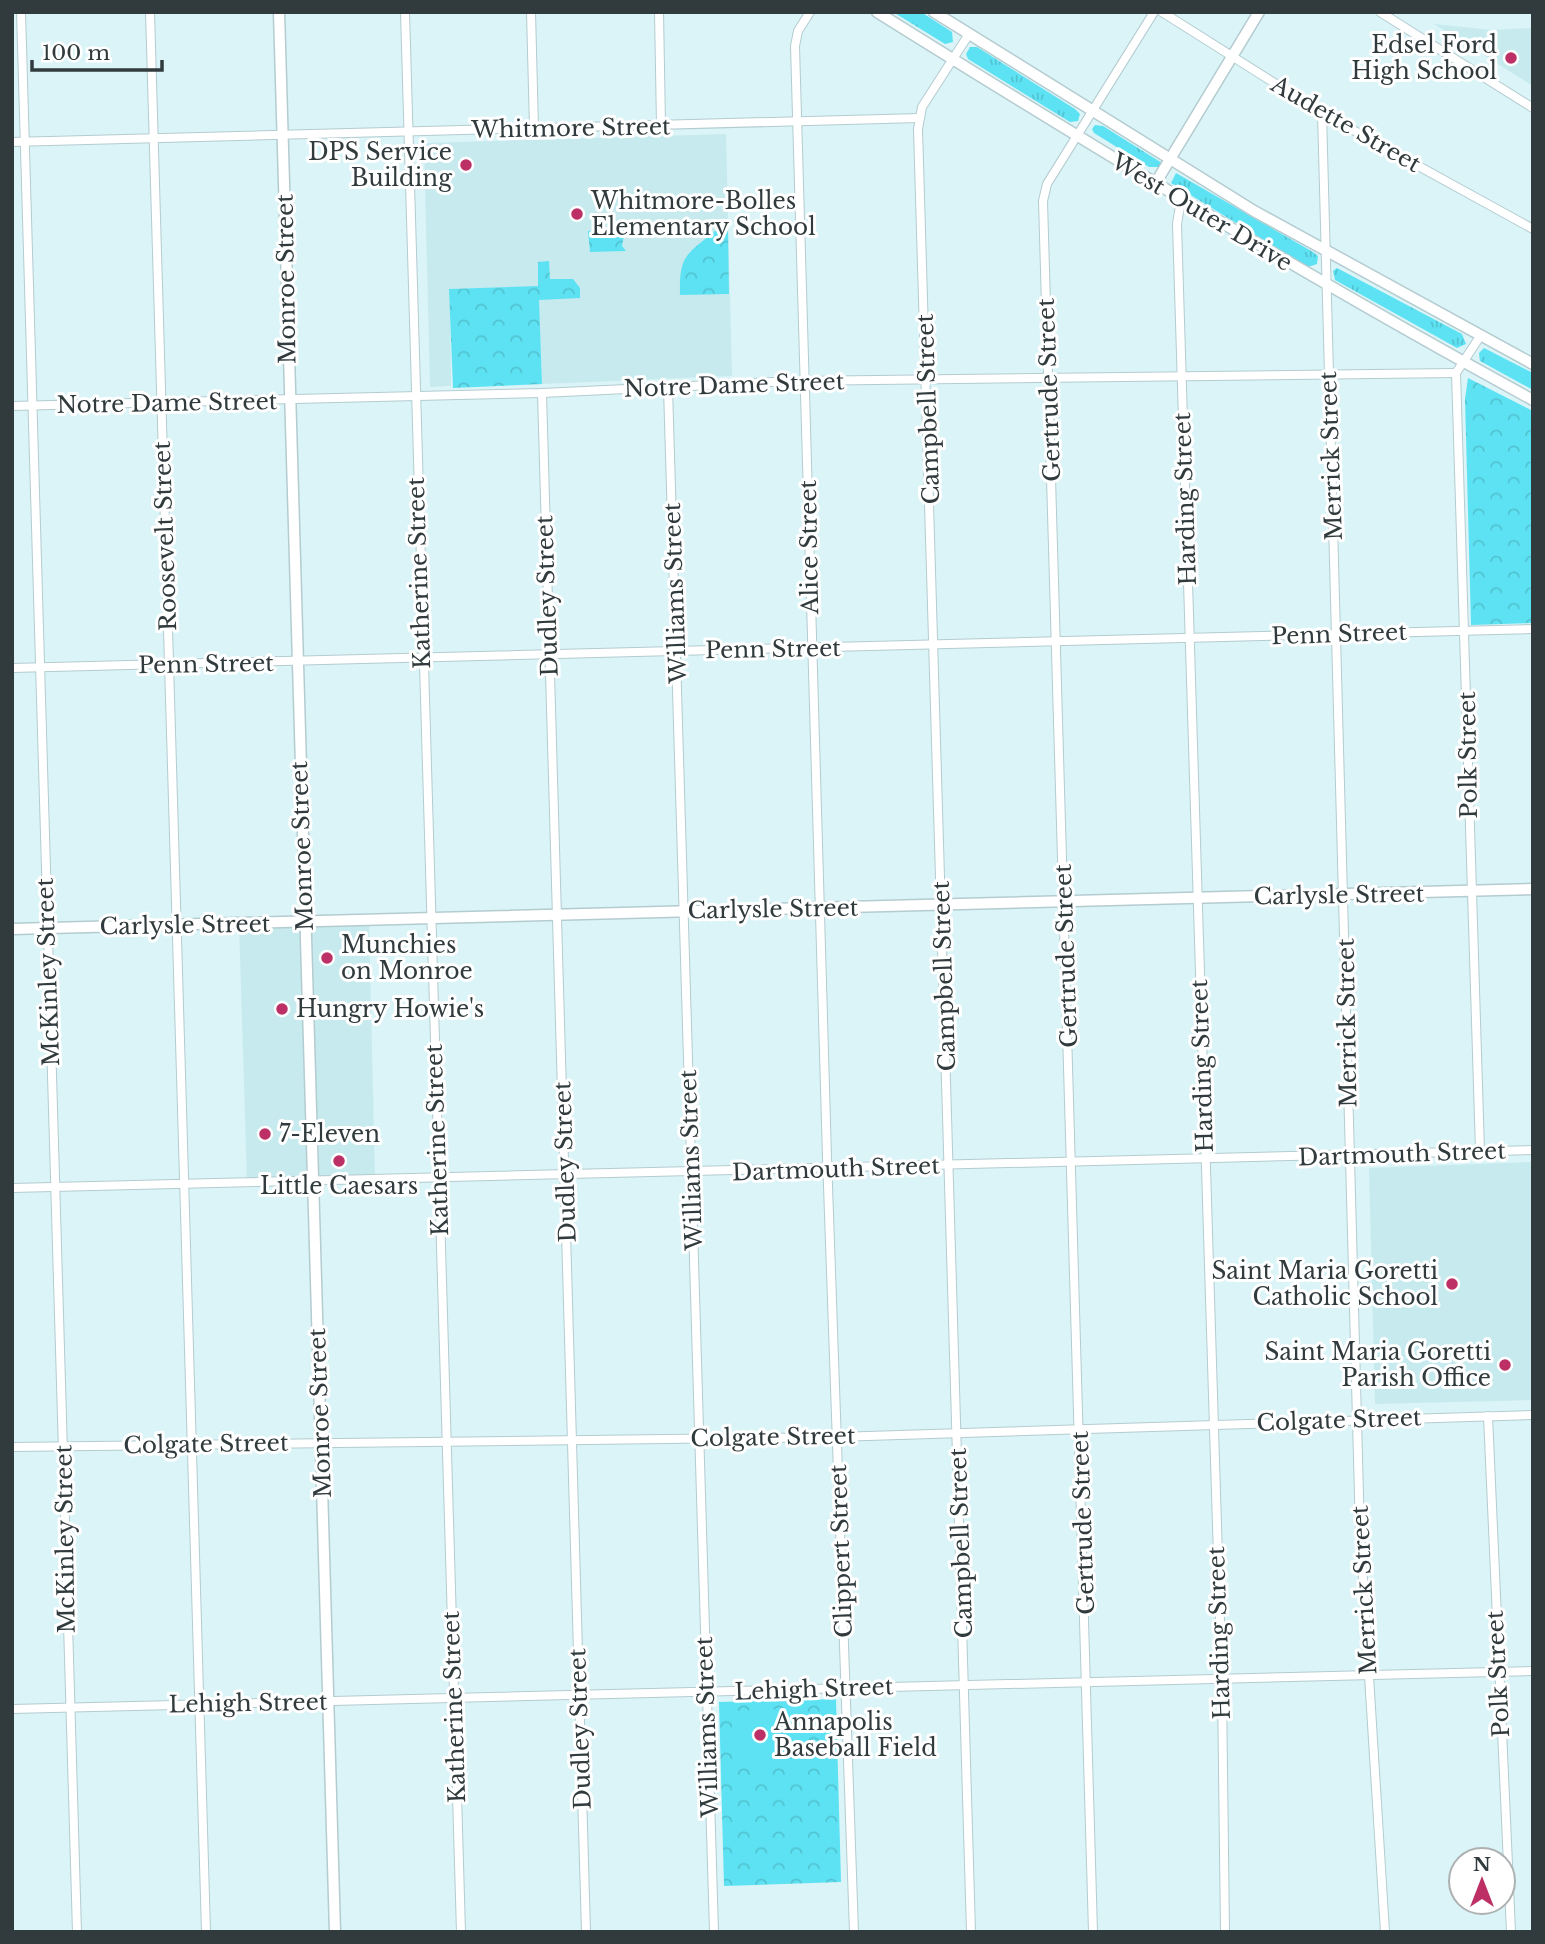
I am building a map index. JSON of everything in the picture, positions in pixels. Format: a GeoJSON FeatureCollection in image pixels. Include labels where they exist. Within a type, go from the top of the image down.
{"type":"FeatureCollection","features":[{"type":"Feature","properties":{"kind":"street","name":"McKinley Street"},"geometry":{"type":"LineString","coordinates":[[21,12],[77,1932]]}},
{"type":"Feature","properties":{"kind":"street","name":"Roosevelt Street"},"geometry":{"type":"LineString","coordinates":[[150,12],[206,1932]]}},
{"type":"Feature","properties":{"kind":"street","name":"Monroe Street"},"geometry":{"type":"LineString","coordinates":[[279,12],[335,1932]]}},
{"type":"Feature","properties":{"kind":"street","name":"Katherine Street"},"geometry":{"type":"LineString","coordinates":[[405,12],[461,1932]]}},
{"type":"Feature","properties":{"kind":"street"},"geometry":{"type":"LineString","coordinates":[[531,12],[534,128]]}},
{"type":"Feature","properties":{"kind":"street"},"geometry":{"type":"LineString","coordinates":[[659,12],[661,125]]}},
{"type":"Feature","properties":{"kind":"street","name":"Alice Street"},"geometry":{"type":"LineString","coordinates":[[810,12],[796,38],[797,122],[827,1169]]}},
{"type":"Feature","properties":{"kind":"street","name":"West Outer Drive"},"geometry":{"type":"LineString","coordinates":[[877,12],[1077,137],[1326,286],[1533,400]]}},
{"type":"Feature","properties":{"kind":"street","name":"West Outer Drive"},"geometry":{"type":"LineString","coordinates":[[934,12],[1170,160],[1324,249],[1533,364]]}},
{"type":"Feature","properties":{"kind":"street","name":"Gertrude Street"},"geometry":{"type":"LineString","coordinates":[[1093,1932],[1044,192],[1154,12]]}},
{"type":"Feature","properties":{"kind":"street","name":"Audette Street"},"geometry":{"type":"LineString","coordinates":[[1162,12],[1322,113],[1533,229]]}},
{"type":"Feature","properties":{"kind":"street"},"geometry":{"type":"LineString","coordinates":[[1155,184],[1259,12]]}},
{"type":"Feature","properties":{"kind":"street"},"geometry":{"type":"LineString","coordinates":[[1380,12],[1533,108]]}},
{"type":"Feature","properties":{"kind":"street","name":"Campbell Street"},"geometry":{"type":"LineString","coordinates":[[969,34],[922,107],[920,118],[971,1932]]}},
{"type":"Feature","properties":{"kind":"street","name":"Merrick Street"},"geometry":{"type":"LineString","coordinates":[[1322,113],[1357,1420],[1368,1676],[1385,1932]]}},
{"type":"Feature","properties":{"kind":"street","name":"Whitmore Street"},"geometry":{"type":"LineString","coordinates":[[12,142],[920,118]]}},
{"type":"Feature","properties":{"kind":"street","name":"Harding Street"},"geometry":{"type":"LineString","coordinates":[[1181,200],[1177,224],[1213,1424],[1225,1932]]}},
{"type":"Feature","properties":{"kind":"street"},"geometry":{"type":"LineString","coordinates":[[1456,373],[1481,335]]}},
{"type":"Feature","properties":{"kind":"street","name":"Notre Dame Street"},"geometry":{"type":"LineString","coordinates":[[12,407],[542,393],[806,381],[1456,373]]}},
{"type":"Feature","properties":{"kind":"street","name":"Polk Street"},"geometry":{"type":"LineString","coordinates":[[1456,373],[1480,1151]]}},
{"type":"Feature","properties":{"kind":"street","name":"Williams Street"},"geometry":{"type":"LineString","coordinates":[[668,388],[714,1932]]}},
{"type":"Feature","properties":{"kind":"street","name":"Dudley Street"},"geometry":{"type":"LineString","coordinates":[[542,393],[586,1932]]}},
{"type":"Feature","properties":{"kind":"street","name":"Penn Street"},"geometry":{"type":"LineString","coordinates":[[12,668],[1533,629]]}},
{"type":"Feature","properties":{"kind":"street","name":"Carlysle Street"},"geometry":{"type":"LineString","coordinates":[[12,929],[1533,889]]}},
{"type":"Feature","properties":{"kind":"street","name":"Dartmouth Street"},"geometry":{"type":"LineString","coordinates":[[12,1188],[1533,1150]]}},
{"type":"Feature","properties":{"kind":"street","name":"Clippert Street"},"geometry":{"type":"LineString","coordinates":[[827,1169],[854,1932]]}},
{"type":"Feature","properties":{"kind":"street","name":"Colgate Street"},"geometry":{"type":"LineString","coordinates":[[12,1447],[836,1437],[1533,1415]]}},
{"type":"Feature","properties":{"kind":"street","name":"Polk Street"},"geometry":{"type":"LineString","coordinates":[[1488,1416],[1511,1932]]}},
{"type":"Feature","properties":{"kind":"street","name":"Lehigh Street"},"geometry":{"type":"LineString","coordinates":[[12,1709],[1533,1671]]}},
{"type":"Feature","properties":{"kind":"shaded area","name":"Edsel Ford High School"},"geometry":{"type":"Polygon","coordinates":[[[1434,24],[1491,30],[1533,28],[1533,86],[1434,24]]]}},
{"type":"Feature","properties":{"kind":"shaded area","name":"Whitmore-Bolles Elementary School"},"geometry":{"type":"Polygon","coordinates":[[[726,134],[732,376],[542,384],[538,287],[450,289],[451,386],[430,387],[424,143],[726,134]]]}},
{"type":"Feature","properties":{"kind":"shaded area"},"geometry":{"type":"Polygon","coordinates":[[[369,921],[375,1180],[247,1183],[239,923],[369,921]]]}},
{"type":"Feature","properties":{"kind":"shaded area","name":"Saint Maria Goretti Catholic School"},"geometry":{"type":"Polygon","coordinates":[[[1533,1162],[1533,1400],[1375,1404],[1369,1168],[1533,1162]]]}},
{"type":"Feature","properties":{"kind":"green space"},"geometry":{"type":"Polygon","coordinates":[[[893,12],[921,12],[952,32],[953,42],[945,44],[893,12]]]}},
{"type":"Feature","properties":{"kind":"green space"},"geometry":{"type":"Polygon","coordinates":[[[970,47],[977,47],[1075,109],[1080,114],[1078,121],[1070,122],[968,59],[966,54],[970,47]]]}},
{"type":"Feature","properties":{"kind":"green space"},"geometry":{"type":"Polygon","coordinates":[[[1095,125],[1103,126],[1162,163],[1161,167],[1149,167],[1094,133],[1092,129],[1095,125]]]}},
{"type":"Feature","properties":{"kind":"green space"},"geometry":{"type":"Polygon","coordinates":[[[1176,173],[1313,252],[1318,256],[1317,264],[1308,267],[1171,183],[1176,173]]]}},
{"type":"Feature","properties":{"kind":"green space"},"geometry":{"type":"Polygon","coordinates":[[[625,230],[622,246],[626,251],[590,252],[588,231],[625,230]]]}},
{"type":"Feature","properties":{"kind":"green space"},"geometry":{"type":"Polygon","coordinates":[[[715,231],[728,231],[729,294],[680,295],[681,272],[686,257],[715,231]]]}},
{"type":"Feature","properties":{"kind":"green space"},"geometry":{"type":"Polygon","coordinates":[[[549,261],[550,279],[573,279],[580,288],[580,298],[539,300],[542,384],[453,388],[449,289],[538,286],[538,262],[549,261]]]}},
{"type":"Feature","properties":{"kind":"green space"},"geometry":{"type":"Polygon","coordinates":[[[1337,268],[1462,334],[1466,344],[1457,348],[1335,280],[1333,271],[1337,268]]]}},
{"type":"Feature","properties":{"kind":"green space"},"geometry":{"type":"Polygon","coordinates":[[[1484,348],[1533,373],[1533,390],[1480,361],[1479,353],[1484,348]]]}},
{"type":"Feature","properties":{"kind":"green space"},"geometry":{"type":"Polygon","coordinates":[[[1468,378],[1533,411],[1533,623],[1471,625],[1465,399],[1468,378]]]}},
{"type":"Feature","properties":{"kind":"green space"},"geometry":{"type":"Polygon","coordinates":[[[836,1699],[841,1882],[724,1886],[719,1702],[836,1699]]]}},
{"type":"Feature","properties":{"kind":"green space","name":"Annapolis Baseball Field"},"geometry":{"type":"Polygon","coordinates":[[[783,1709],[790,1713],[791,1723],[784,1749],[779,1756],[766,1763],[733,1765],[732,1711],[783,1709]]]}},
{"type":"Feature","properties":{"kind":"place","name":"Edsel Ford High School"},"geometry":{"type":"Point","coordinates":[1511,58]}},
{"type":"Feature","properties":{"kind":"place","name":"DPS Service Building"},"geometry":{"type":"Point","coordinates":[466,165]}},
{"type":"Feature","properties":{"kind":"place","name":"Whitmore-Bolles Elementary School"},"geometry":{"type":"Point","coordinates":[577,214]}},
{"type":"Feature","properties":{"kind":"place","name":"Munchies on Monroe"},"geometry":{"type":"Point","coordinates":[327,958]}},
{"type":"Feature","properties":{"kind":"place","name":"Hungry Howie's"},"geometry":{"type":"Point","coordinates":[282,1009]}},
{"type":"Feature","properties":{"kind":"place","name":"7-Eleven"},"geometry":{"type":"Point","coordinates":[265,1134]}},
{"type":"Feature","properties":{"kind":"place","name":"Little Caesars"},"geometry":{"type":"Point","coordinates":[339,1161]}},
{"type":"Feature","properties":{"kind":"place","name":"Saint Maria Goretti Catholic School"},"geometry":{"type":"Point","coordinates":[1452,1284]}},
{"type":"Feature","properties":{"kind":"place","name":"Saint Maria Goretti Parish Office"},"geometry":{"type":"Point","coordinates":[1505,1365]}},
{"type":"Feature","properties":{"kind":"place","name":"Annapolis Baseball Field"},"geometry":{"type":"Point","coordinates":[760,1735]}}]}
